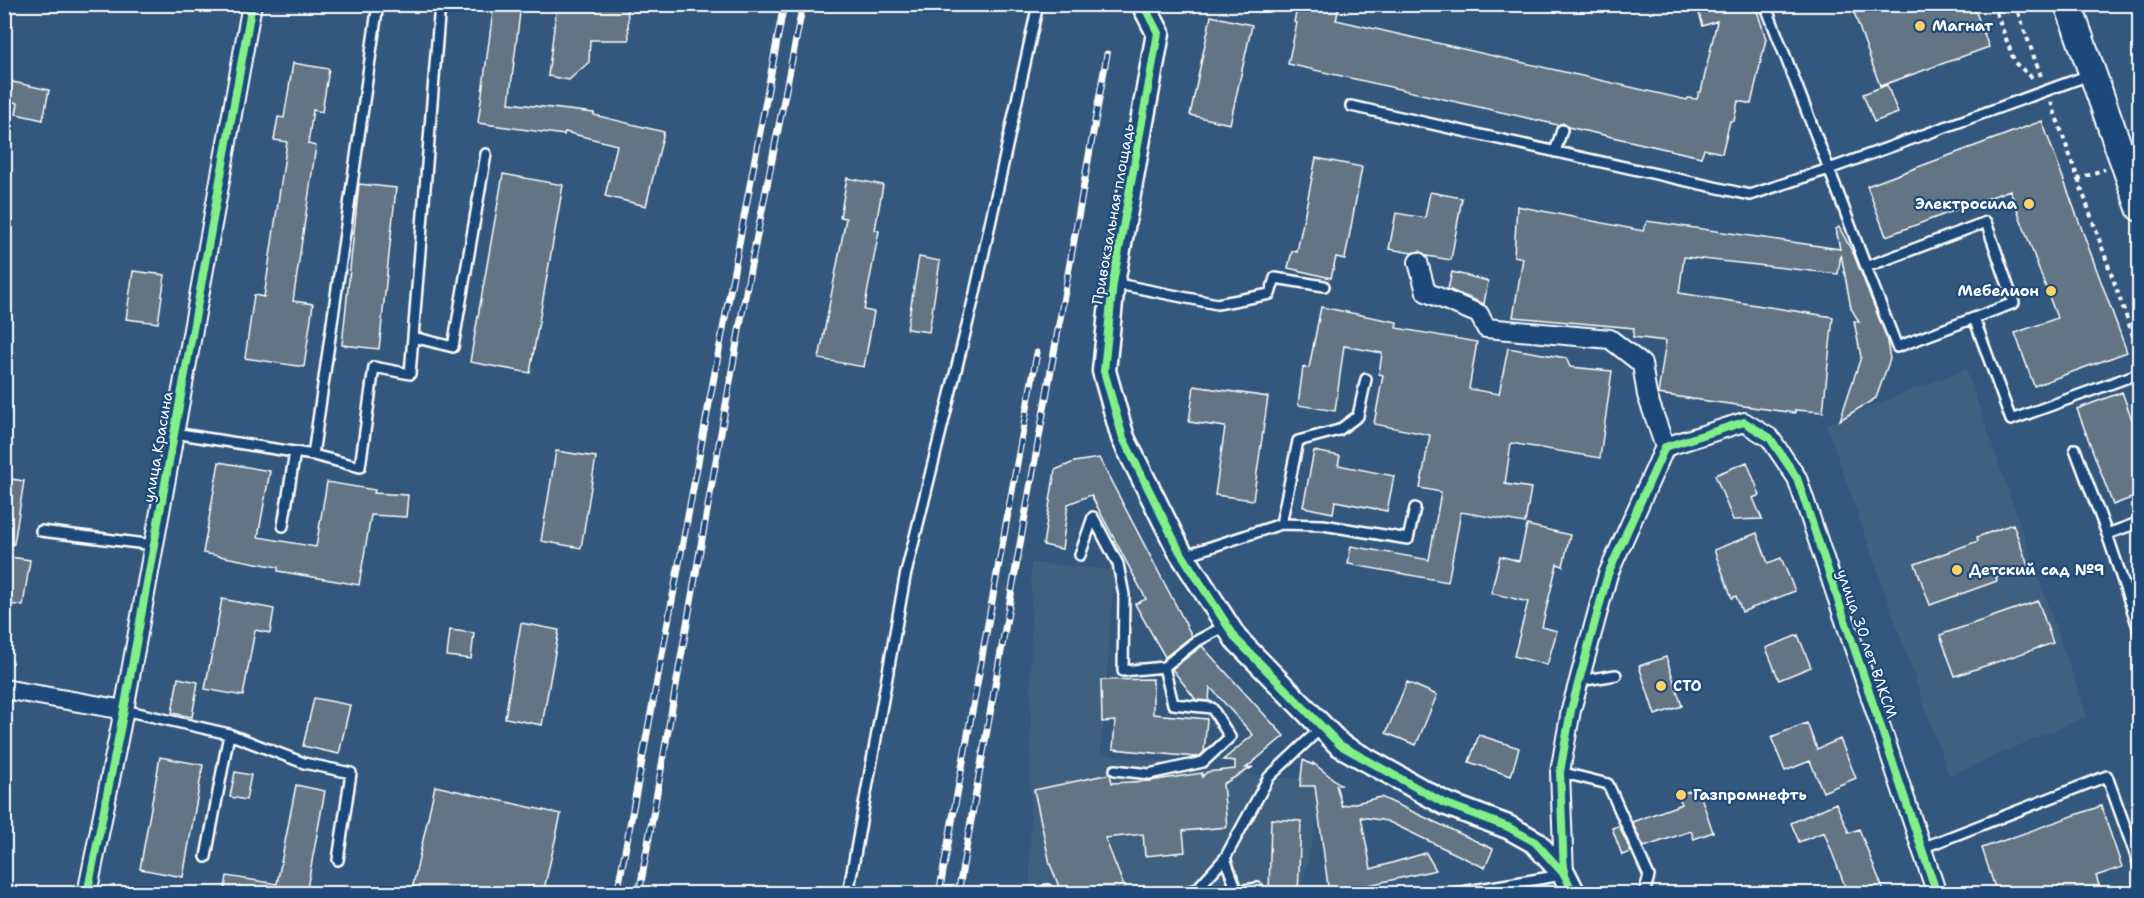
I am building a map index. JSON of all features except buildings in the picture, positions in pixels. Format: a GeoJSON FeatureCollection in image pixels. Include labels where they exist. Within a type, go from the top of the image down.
{"type":"FeatureCollection","features":[{"type":"Feature","properties":{"kind":"main road"},"geometry":{"type":"LineString","coordinates":[[2068,4],[2139,208]]}},
{"type":"Feature","properties":{"kind":"street","name":"улица Красина"},"geometry":{"type":"LineString","coordinates":[[87,894],[124,710],[252,4]]}},
{"type":"Feature","properties":{"kind":"street","name":"Привокзальная площадь"},"geometry":{"type":"LineString","coordinates":[[1143,4],[1158,33],[1113,283],[1104,371],[1123,438],[1183,556],[1236,639],[1340,745],[1444,803],[1508,827],[1535,842],[1569,884]]}},
{"type":"Feature","properties":{"kind":"street"},"geometry":{"type":"LineString","coordinates":[[1418,262],[1426,292],[1479,314],[1486,328],[1610,339],[1642,364],[1647,395],[1665,447],[1608,574],[1571,710],[1560,772],[1569,884]]}},
{"type":"Feature","properties":{"kind":"street","name":"улица 30 лет ВЛКСМ"},"geometry":{"type":"LineString","coordinates":[[1665,447],[1744,422],[1770,438],[1797,478],[1937,894]]}},
{"type":"Feature","properties":{"kind":"street"},"geometry":{"type":"LineString","coordinates":[[4,689],[124,710]]}},
{"type":"Feature","properties":{"kind":"lane"},"geometry":{"type":"LineString","coordinates":[[313,455],[378,4]]}},
{"type":"Feature","properties":{"kind":"lane"},"geometry":{"type":"LineString","coordinates":[[174,434],[313,455],[360,467],[374,367],[410,374],[440,4]]}},
{"type":"Feature","properties":{"kind":"lane"},"geometry":{"type":"LineString","coordinates":[[848,894],[905,576],[975,293],[1038,4]]}},
{"type":"Feature","properties":{"kind":"lane"},"geometry":{"type":"LineString","coordinates":[[1765,4],[1829,169],[1866,267],[1897,347],[2014,303],[1986,222],[1866,267]]}},
{"type":"Feature","properties":{"kind":"lane"},"geometry":{"type":"LineString","coordinates":[[1351,106],[1750,195],[1829,169],[2092,74]]}},
{"type":"Feature","properties":{"kind":"lane"},"geometry":{"type":"LineString","coordinates":[[1555,152],[1562,130]]}},
{"type":"Feature","properties":{"kind":"lane"},"geometry":{"type":"LineString","coordinates":[[413,337],[453,347],[486,154]]}},
{"type":"Feature","properties":{"kind":"lane"},"geometry":{"type":"LineString","coordinates":[[1113,283],[1217,304],[1270,294],[1275,278],[1324,286]]}},
{"type":"Feature","properties":{"kind":"lane"},"geometry":{"type":"LineString","coordinates":[[1974,318],[2011,420],[2139,373]]}},
{"type":"Feature","properties":{"kind":"lane"},"geometry":{"type":"LineString","coordinates":[[1281,524],[1298,441],[1339,430],[1358,416],[1366,379]]}},
{"type":"Feature","properties":{"kind":"lane"},"geometry":{"type":"LineString","coordinates":[[2075,449],[2107,534],[2139,633]]}},
{"type":"Feature","properties":{"kind":"lane"},"geometry":{"type":"LineString","coordinates":[[283,526],[295,452]]}},
{"type":"Feature","properties":{"kind":"lane"},"geometry":{"type":"LineString","coordinates":[[1183,556],[1281,524],[1323,525],[1408,538],[1415,508]]}},
{"type":"Feature","properties":{"kind":"lane"},"geometry":{"type":"LineString","coordinates":[[1080,555],[1093,517],[1118,564],[1124,595],[1123,671],[1164,667],[1195,642],[1227,625]]}},
{"type":"Feature","properties":{"kind":"lane"},"geometry":{"type":"LineString","coordinates":[[2107,534],[2139,522]]}},
{"type":"Feature","properties":{"kind":"lane"},"geometry":{"type":"LineString","coordinates":[[41,531],[153,545]]}},
{"type":"Feature","properties":{"kind":"lane"},"geometry":{"type":"LineString","coordinates":[[1115,770],[1149,774],[1203,762],[1230,737],[1212,708],[1173,704],[1164,667]]}},
{"type":"Feature","properties":{"kind":"lane"},"geometry":{"type":"LineString","coordinates":[[1579,681],[1616,675]]}},
{"type":"Feature","properties":{"kind":"lane"},"geometry":{"type":"LineString","coordinates":[[124,710],[229,734],[304,763],[351,773],[338,860]]}},
{"type":"Feature","properties":{"kind":"lane"},"geometry":{"type":"LineString","coordinates":[[1177,894],[1197,891],[1225,858],[1269,777],[1323,726]]}},
{"type":"Feature","properties":{"kind":"lane"},"geometry":{"type":"LineString","coordinates":[[206,857],[229,734]]}},
{"type":"Feature","properties":{"kind":"lane"},"geometry":{"type":"LineString","coordinates":[[1560,772],[1608,784],[1649,876],[1644,894]]}},
{"type":"Feature","properties":{"kind":"lane"},"geometry":{"type":"LineString","coordinates":[[1922,848],[2107,776],[2138,856],[2139,868]]}},
{"type":"Feature","properties":{"kind":"lane"},"geometry":{"type":"LineString","coordinates":[[1225,858],[1237,892],[1258,888]]}},
{"type":"Feature","properties":{"kind":"lane"},"geometry":{"type":"LineString","coordinates":[[1450,894],[1569,884]]}},
{"type":"Feature","properties":{"kind":"lane"},"geometry":{"type":"LineString","coordinates":[[1039,894],[1047,890],[1049,894]]}},
{"type":"Feature","properties":{"kind":"path"},"geometry":{"type":"LineString","coordinates":[[1993,4],[2015,63],[2046,90]]}},
{"type":"Feature","properties":{"kind":"path"},"geometry":{"type":"LineString","coordinates":[[1996,11],[2014,4],[2139,356]]}},
{"type":"Feature","properties":{"kind":"path"},"geometry":{"type":"LineString","coordinates":[[2132,4],[2139,26]]}},
{"type":"Feature","properties":{"kind":"path"},"geometry":{"type":"LineString","coordinates":[[2078,179],[2124,162]]}},
{"type":"Feature","properties":{"kind":"shaded area","name":"Детский сад №9"},"geometry":{"type":"Polygon","coordinates":[[[1966,369],[2087,716],[1949,776],[1826,424],[1966,369]]]}},
{"type":"Feature","properties":{"kind":"shaded area"},"geometry":{"type":"Polygon","coordinates":[[[1031,563],[1115,570],[1101,753],[1269,777],[1326,779],[1301,890],[1362,886],[1362,893],[1030,894],[1031,563]]]}},
{"type":"Feature","properties":{"kind":"railway"},"geometry":{"type":"LineString","coordinates":[[617,894],[784,4]]}},
{"type":"Feature","properties":{"kind":"railway"},"geometry":{"type":"LineString","coordinates":[[639,894],[747,286],[803,4]]}},
{"type":"Feature","properties":{"kind":"railway"},"geometry":{"type":"LineString","coordinates":[[958,894],[1107,54]]}},
{"type":"Feature","properties":{"kind":"railway"},"geometry":{"type":"LineString","coordinates":[[939,894],[1037,353]]}},
{"type":"Feature","properties":{"kind":"cycle path"},"geometry":{"type":"LineString","coordinates":[[87,894],[124,710],[252,4]]}},
{"type":"Feature","properties":{"kind":"cycle path"},"geometry":{"type":"LineString","coordinates":[[1143,4],[1158,33],[1113,283],[1104,371],[1123,438],[1179,550],[1236,639],[1340,745],[1444,803],[1508,827],[1535,842],[1564,874]]}},
{"type":"Feature","properties":{"kind":"cycle path"},"geometry":{"type":"LineString","coordinates":[[1574,894],[1564,874],[1560,772],[1571,710],[1608,574],[1665,447],[1744,422],[1770,438],[1797,478],[1937,894]]}},
{"type":"Feature","properties":{"kind":"place","name":"Магнат"},"geometry":{"type":"Point","coordinates":[1920,26]}},
{"type":"Feature","properties":{"kind":"place","name":"Электросила"},"geometry":{"type":"Point","coordinates":[2029,204]}},
{"type":"Feature","properties":{"kind":"place","name":"Мебелион"},"geometry":{"type":"Point","coordinates":[2051,291]}},
{"type":"Feature","properties":{"kind":"place","name":"Детский сад №9"},"geometry":{"type":"Point","coordinates":[1957,570]}},
{"type":"Feature","properties":{"kind":"place","name":"СТО"},"geometry":{"type":"Point","coordinates":[1661,686]}},
{"type":"Feature","properties":{"kind":"place","name":"Газпромнефть"},"geometry":{"type":"Point","coordinates":[1681,795]}}]}
